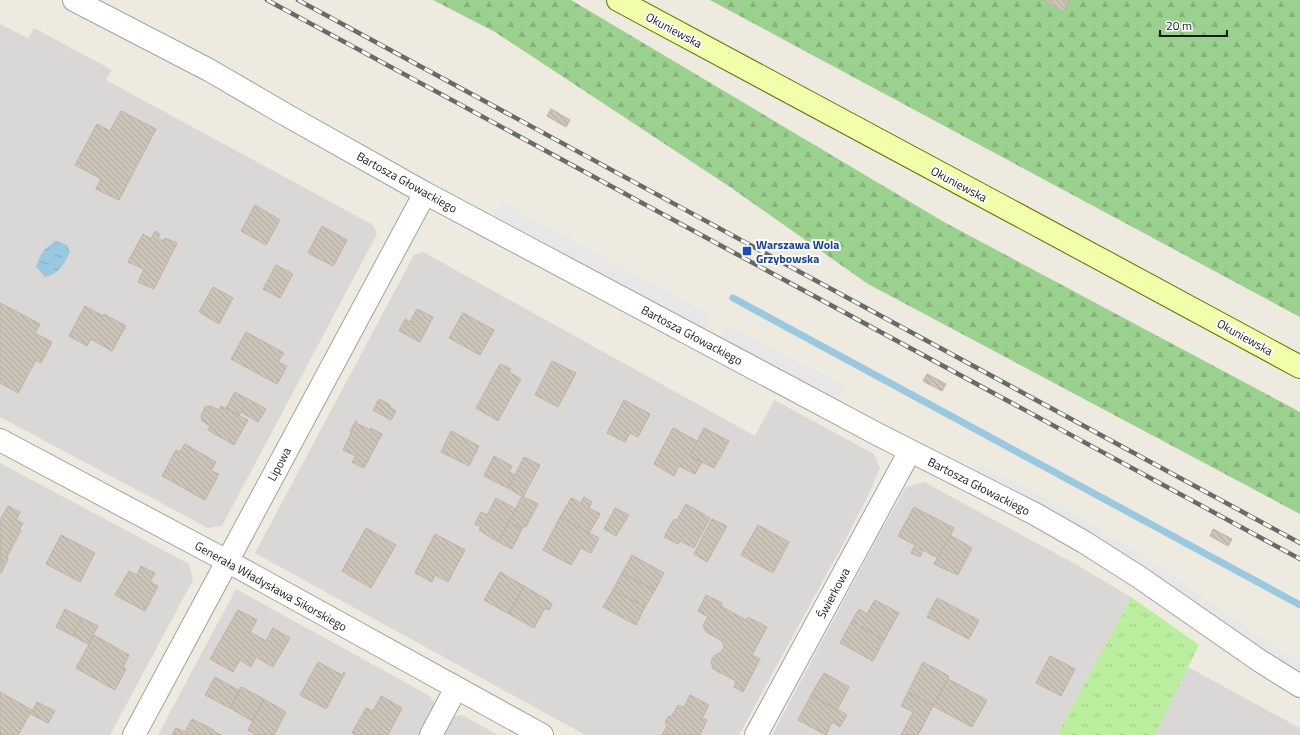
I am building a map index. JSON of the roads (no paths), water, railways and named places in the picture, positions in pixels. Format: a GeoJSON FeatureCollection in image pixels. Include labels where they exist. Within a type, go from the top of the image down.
{"type":"FeatureCollection","features":[{"type":"Feature","properties":{"kind":"main road","name":"Okuniewska"},"geometry":{"type":"LineString","coordinates":[[618,0],[1300,367]]}},
{"type":"Feature","properties":{"kind":"street","name":"Bartosza Głowackiego"},"geometry":{"type":"LineString","coordinates":[[74,0],[209,70],[294,120],[425,193],[910,451],[1035,514],[1084,542],[1139,577],[1265,665],[1300,686]]}},
{"type":"Feature","properties":{"kind":"street","name":"Lipowa"},"geometry":{"type":"LineString","coordinates":[[134,735],[425,193]]}},
{"type":"Feature","properties":{"kind":"street","name":"Generała Władysława Sikorskiego"},"geometry":{"type":"LineString","coordinates":[[0,440],[227,561],[542,735]]}},
{"type":"Feature","properties":{"kind":"street","name":"Świerkowa"},"geometry":{"type":"LineString","coordinates":[[756,735],[910,451]]}},
{"type":"Feature","properties":{"kind":"street"},"geometry":{"type":"LineString","coordinates":[[431,735],[456,688]]}},
{"type":"Feature","properties":{"kind":"water"},"geometry":{"type":"Polygon","coordinates":[[[56,241],[67,245],[70,252],[66,261],[54,274],[45,277],[36,267],[43,252],[48,246],[56,241]]]}},
{"type":"Feature","properties":{"kind":"waterway"},"geometry":{"type":"LineString","coordinates":[[733,298],[1300,605]]}},
{"type":"Feature","properties":{"kind":"railway"},"geometry":{"type":"LineString","coordinates":[[267,0],[1300,559]]}},
{"type":"Feature","properties":{"kind":"railway"},"geometry":{"type":"LineString","coordinates":[[298,0],[1300,543]]}},
{"type":"Feature","properties":{"kind":"place","name":"Warszawa Wola Grzybowska"},"geometry":{"type":"Point","coordinates":[747,251]}}]}
